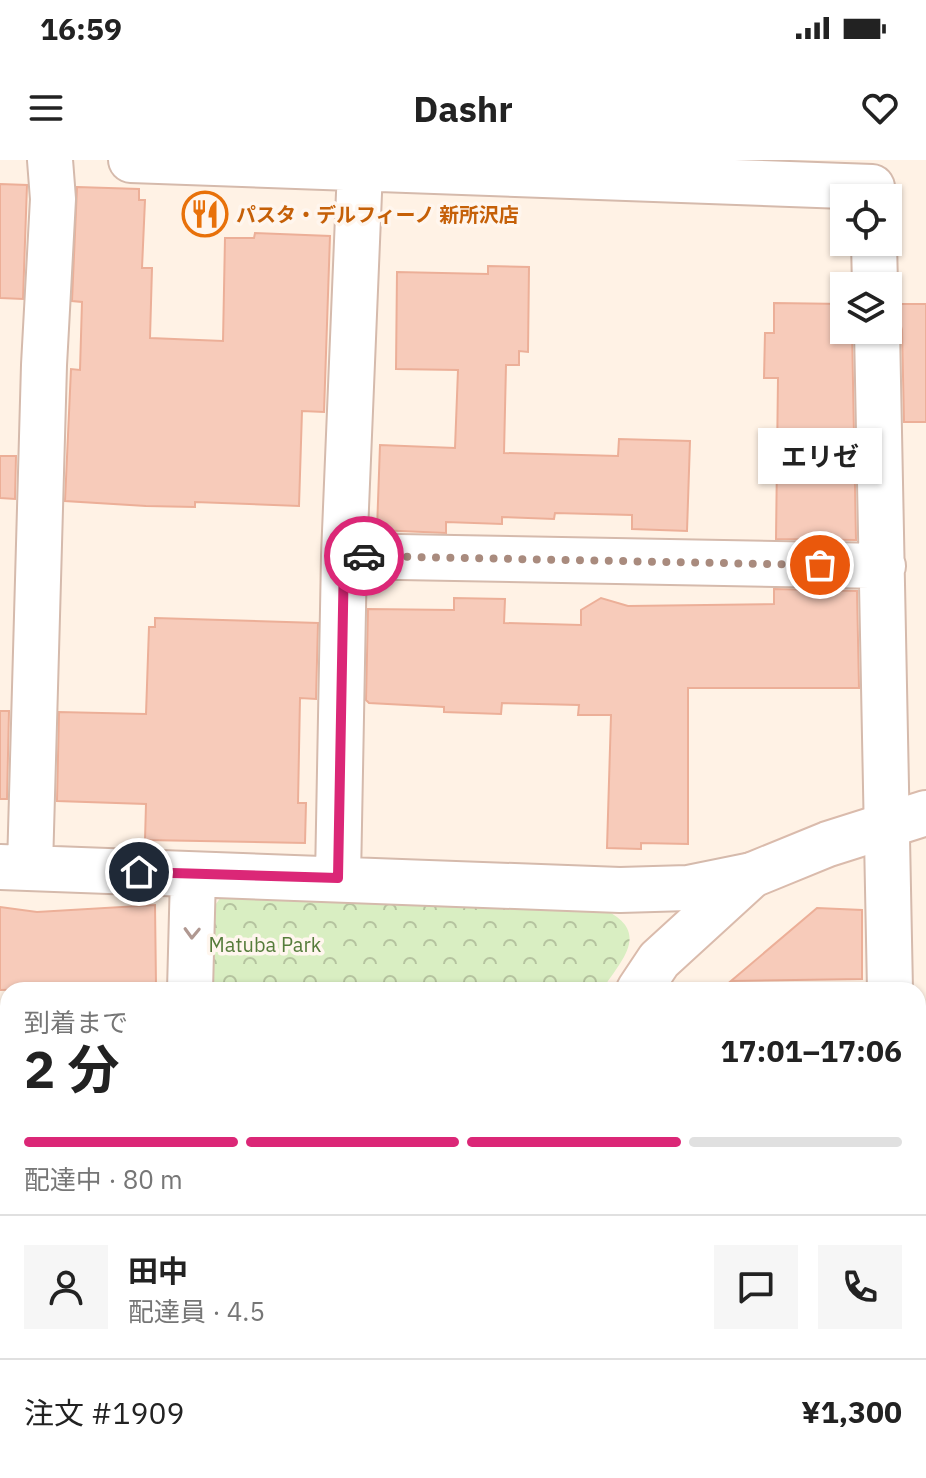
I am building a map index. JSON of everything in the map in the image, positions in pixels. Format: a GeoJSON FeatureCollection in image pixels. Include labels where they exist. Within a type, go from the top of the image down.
{"type":"FeatureCollection","features":[{"type":"Feature","properties":{"kind":"street"},"geometry":{"type":"LineString","coordinates":[[50,160],[53,199],[15,867],[620,890],[688,888],[752,875],[907,819]]}},
{"type":"Feature","properties":{"kind":"street"},"geometry":{"type":"LineString","coordinates":[[131,160],[873,182]]}},
{"type":"Feature","properties":{"kind":"street"},"geometry":{"type":"LineString","coordinates":[[338,878],[344,556],[360,169]]}},
{"type":"Feature","properties":{"kind":"street"},"geometry":{"type":"LineString","coordinates":[[877,344],[883,566],[907,819],[891,982]]}},
{"type":"Feature","properties":{"kind":"street"},"geometry":{"type":"LineString","coordinates":[[344,556],[883,566]]}},
{"type":"Feature","properties":{"kind":"street"},"geometry":{"type":"LineString","coordinates":[[190,982],[193,875]]}},
{"type":"Feature","properties":{"kind":"street"},"geometry":{"type":"LineString","coordinates":[[644,982],[659,960],[752,875]]}},
{"type":"Feature","properties":{"kind":"green space","name":"Matuba Park"},"geometry":{"type":"Polygon","coordinates":[[[221,897],[601,908],[626,926],[629,936],[624,956],[607,982],[214,982],[213,908],[221,897]]]}},
{"type":"Feature","properties":{"kind":"building"},"geometry":{"type":"Polygon","coordinates":[[[0,184],[27,185],[23,299],[0,298],[0,184]]]}},
{"type":"Feature","properties":{"kind":"building"},"geometry":{"type":"Polygon","coordinates":[[[77,187],[139,189],[139,200],[145,200],[142,268],[152,268],[150,338],[223,341],[225,238],[254,238],[255,233],[330,236],[324,412],[302,411],[299,506],[195,502],[195,507],[146,506],[65,501],[71,369],[80,370],[82,302],[72,301],[77,187]]]}},
{"type":"Feature","properties":{"kind":"building"},"geometry":{"type":"Polygon","coordinates":[[[488,266],[529,267],[528,352],[519,351],[519,365],[506,365],[504,453],[618,456],[619,439],[690,441],[687,531],[632,529],[632,515],[555,513],[554,519],[502,517],[502,524],[446,522],[446,533],[377,530],[380,445],[455,448],[458,370],[396,369],[397,272],[488,274],[488,266]]]}},
{"type":"Feature","properties":{"kind":"building"},"geometry":{"type":"Polygon","coordinates":[[[774,303],[830,304],[830,344],[852,344],[856,540],[776,539],[778,378],[764,378],[765,333],[774,333],[774,303]]]}},
{"type":"Feature","properties":{"kind":"building"},"geometry":{"type":"Polygon","coordinates":[[[902,304],[926,304],[926,422],[904,422],[902,304]]]}},
{"type":"Feature","properties":{"kind":"building"},"geometry":{"type":"Polygon","coordinates":[[[0,456],[16,456],[15,499],[0,498],[0,456]]]}},
{"type":"Feature","properties":{"kind":"building"},"geometry":{"type":"Polygon","coordinates":[[[774,589],[857,591],[859,688],[688,688],[688,844],[641,843],[641,849],[607,848],[611,715],[578,715],[579,705],[502,703],[501,714],[444,712],[444,707],[369,703],[366,700],[368,609],[454,610],[454,598],[505,599],[504,623],[581,625],[581,610],[601,598],[628,606],[774,604],[774,589]]]}},
{"type":"Feature","properties":{"kind":"building"},"geometry":{"type":"Polygon","coordinates":[[[155,618],[318,623],[316,699],[300,698],[298,803],[306,803],[305,843],[145,840],[146,804],[57,801],[59,712],[146,714],[149,627],[155,627],[155,618]]]}},
{"type":"Feature","properties":{"kind":"building"},"geometry":{"type":"Polygon","coordinates":[[[0,711],[9,711],[7,799],[0,799],[0,711]]]}},
{"type":"Feature","properties":{"kind":"building"},"geometry":{"type":"Polygon","coordinates":[[[155,905],[156,982],[0,982],[0,907],[37,912],[155,905]]]}},
{"type":"Feature","properties":{"kind":"building"},"geometry":{"type":"Polygon","coordinates":[[[817,908],[862,910],[862,979],[731,981],[817,908]]]}},
{"type":"Feature","properties":{"kind":"way so far"},"geometry":{"type":"LineString","coordinates":[[364,556],[820,565]]}},
{"type":"Feature","properties":{"kind":"place","name":"パスタ・デルフィーノ 新所沢店"},"geometry":{"type":"Point","coordinates":[205,214]}},
{"type":"Feature","properties":{"kind":"place","name":"エリゼ"},"geometry":{"type":"Point","coordinates":[820,565]}},
{"type":"Feature","properties":{"kind":"route"},"geometry":{"type":"LineString","coordinates":[[139,872],[338,878],[344,556],[364,556]]}}]}
